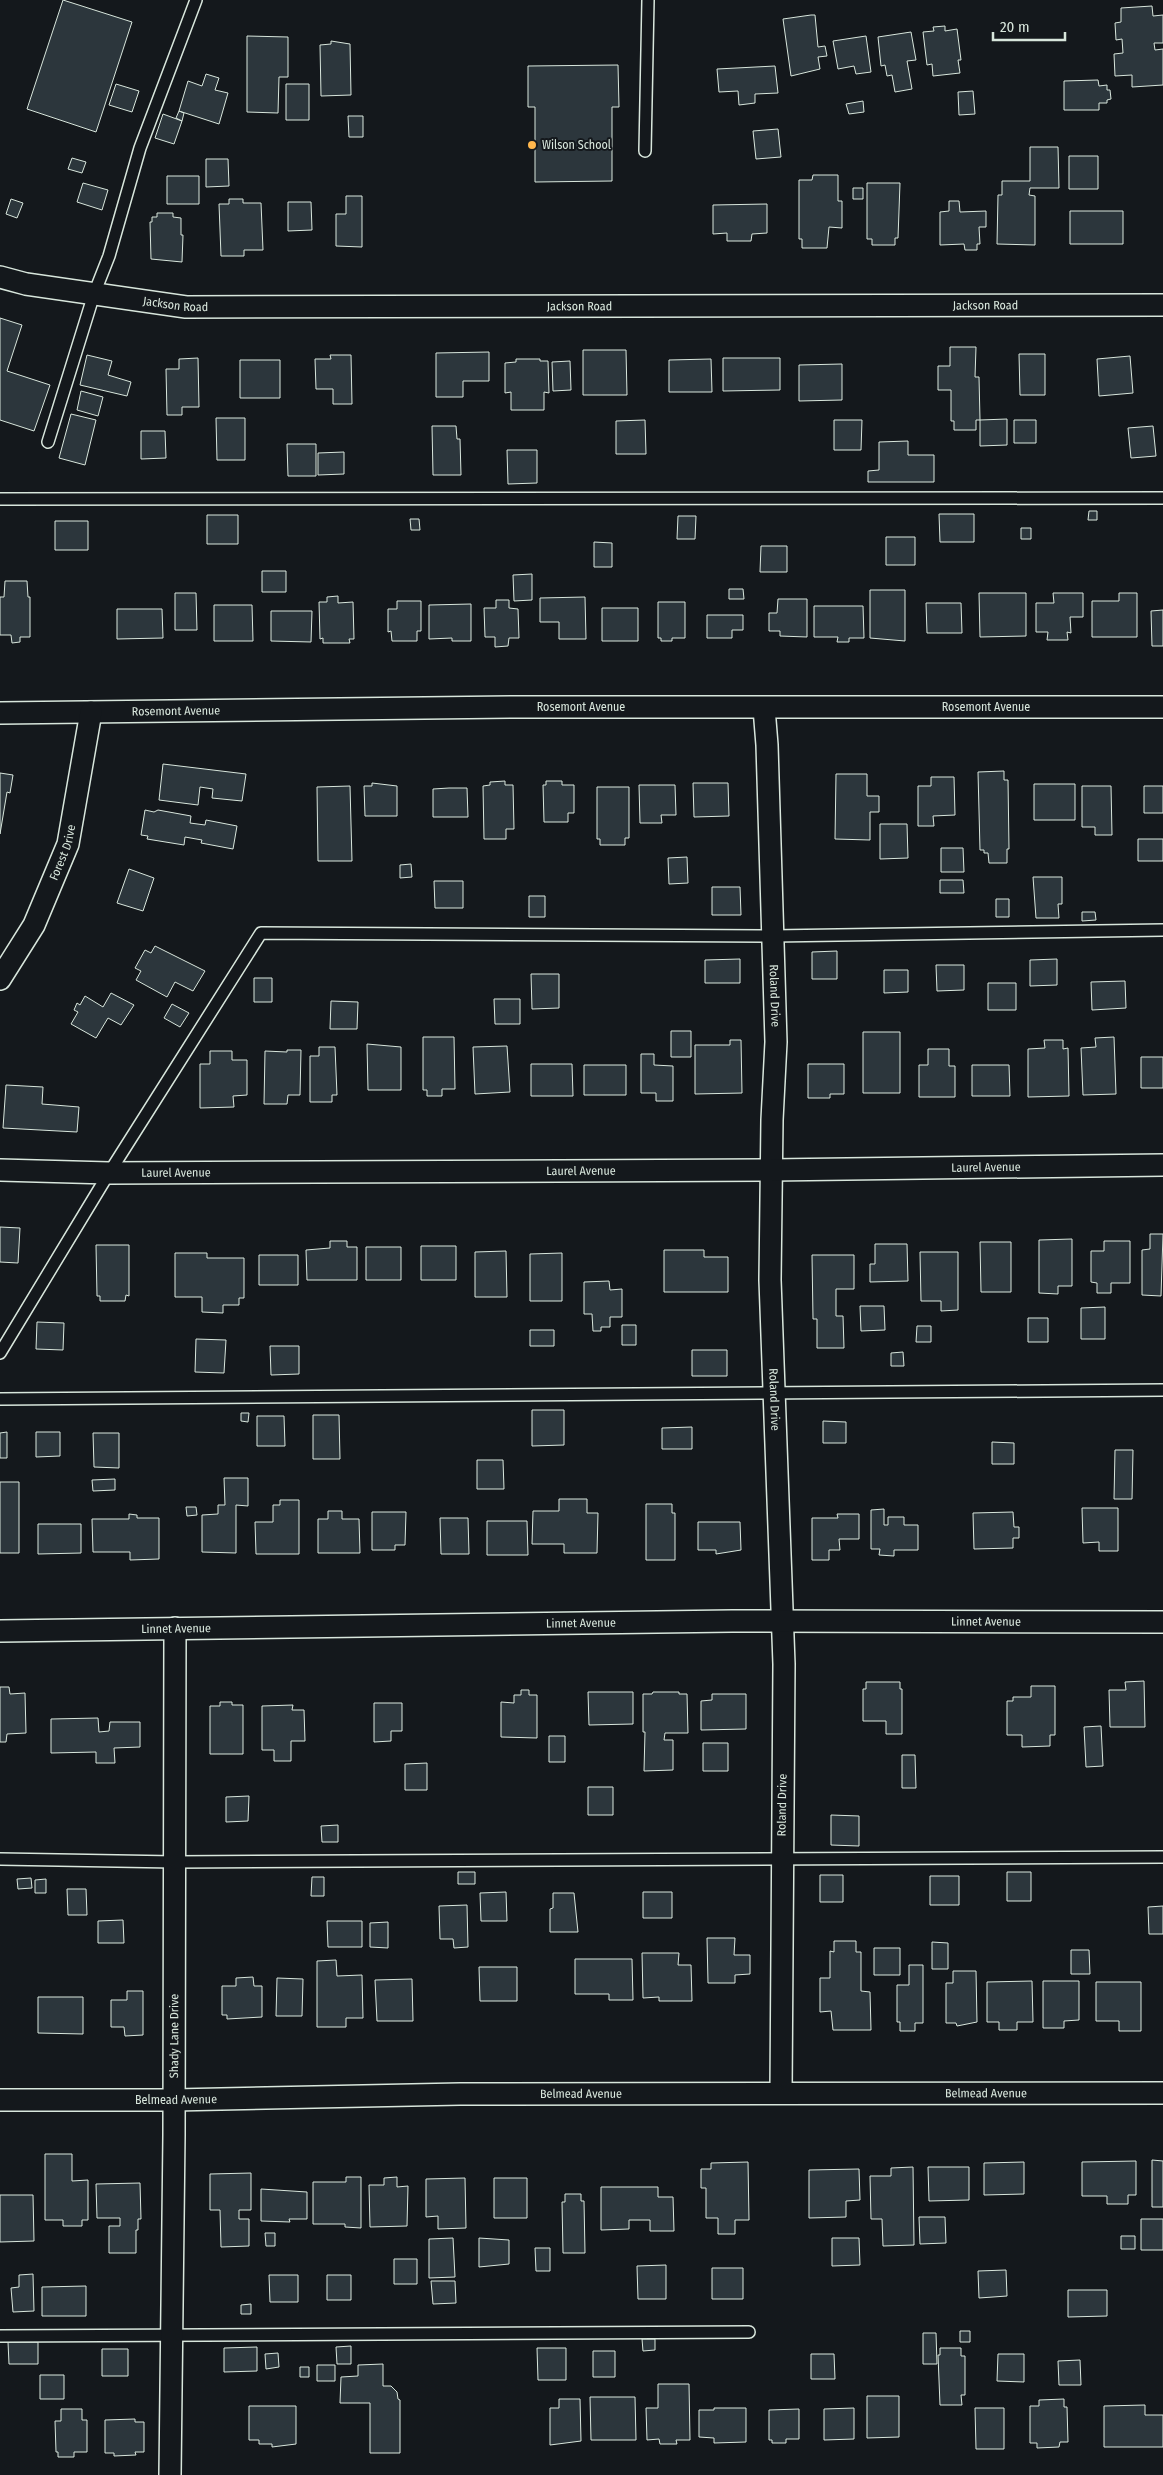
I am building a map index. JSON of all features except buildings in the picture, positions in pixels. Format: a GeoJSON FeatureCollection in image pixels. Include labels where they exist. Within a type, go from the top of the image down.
{"type":"FeatureCollection","features":[{"type":"Feature","properties":{"kind":"street","name":"Jackson Road"},"geometry":{"type":"LineString","coordinates":[[0,277],[26,284],[186,307],[1163,305]]}},
{"type":"Feature","properties":{"kind":"street","name":"Rosemont Avenue"},"geometry":{"type":"LineString","coordinates":[[0,713],[512,707],[1163,707]]}},
{"type":"Feature","properties":{"kind":"street","name":"Roland Drive"},"geometry":{"type":"LineString","coordinates":[[764,708],[767,745],[776,1042],[771,1170],[770,1280],[780,1585],[783,1622],[781,2093]]}},
{"type":"Feature","properties":{"kind":"street","name":"Forest Drive"},"geometry":{"type":"LineString","coordinates":[[0,979],[34,926],[68,844],[91,712]]}},
{"type":"Feature","properties":{"kind":"street","name":"Laurel Avenue"},"geometry":{"type":"LineString","coordinates":[[0,1170],[109,1172],[771,1170],[1163,1165]]}},
{"type":"Feature","properties":{"kind":"street","name":"Linnet Avenue"},"geometry":{"type":"LineString","coordinates":[[0,1630],[783,1622],[1163,1622]]}},
{"type":"Feature","properties":{"kind":"street","name":"Shady Lane Drive"},"geometry":{"type":"LineString","coordinates":[[170,2475],[176,1862],[175,1628]]}},
{"type":"Feature","properties":{"kind":"street","name":"Belmead Avenue"},"geometry":{"type":"LineString","coordinates":[[0,2100],[174,2100],[460,2094],[1163,2093]]}},
{"type":"Feature","properties":{"kind":"lane"},"geometry":{"type":"LineString","coordinates":[[48,442],[94,294],[109,256],[140,148],[196,0]]}},
{"type":"Feature","properties":{"kind":"lane"},"geometry":{"type":"LineString","coordinates":[[645,151],[648,0]]}},
{"type":"Feature","properties":{"kind":"lane"},"geometry":{"type":"LineString","coordinates":[[0,499],[1163,498]]}},
{"type":"Feature","properties":{"kind":"lane"},"geometry":{"type":"LineString","coordinates":[[0,1353],[109,1172],[261,933],[773,936],[1163,930]]}},
{"type":"Feature","properties":{"kind":"lane"},"geometry":{"type":"LineString","coordinates":[[0,1399],[1163,1390]]}},
{"type":"Feature","properties":{"kind":"lane"},"geometry":{"type":"LineString","coordinates":[[0,1859],[176,1862],[1163,1857]]}},
{"type":"Feature","properties":{"kind":"lane"},"geometry":{"type":"LineString","coordinates":[[0,2336],[749,2332]]}},
{"type":"Feature","properties":{"kind":"place","name":"Wilson School"},"geometry":{"type":"Point","coordinates":[532,145]}}]}
